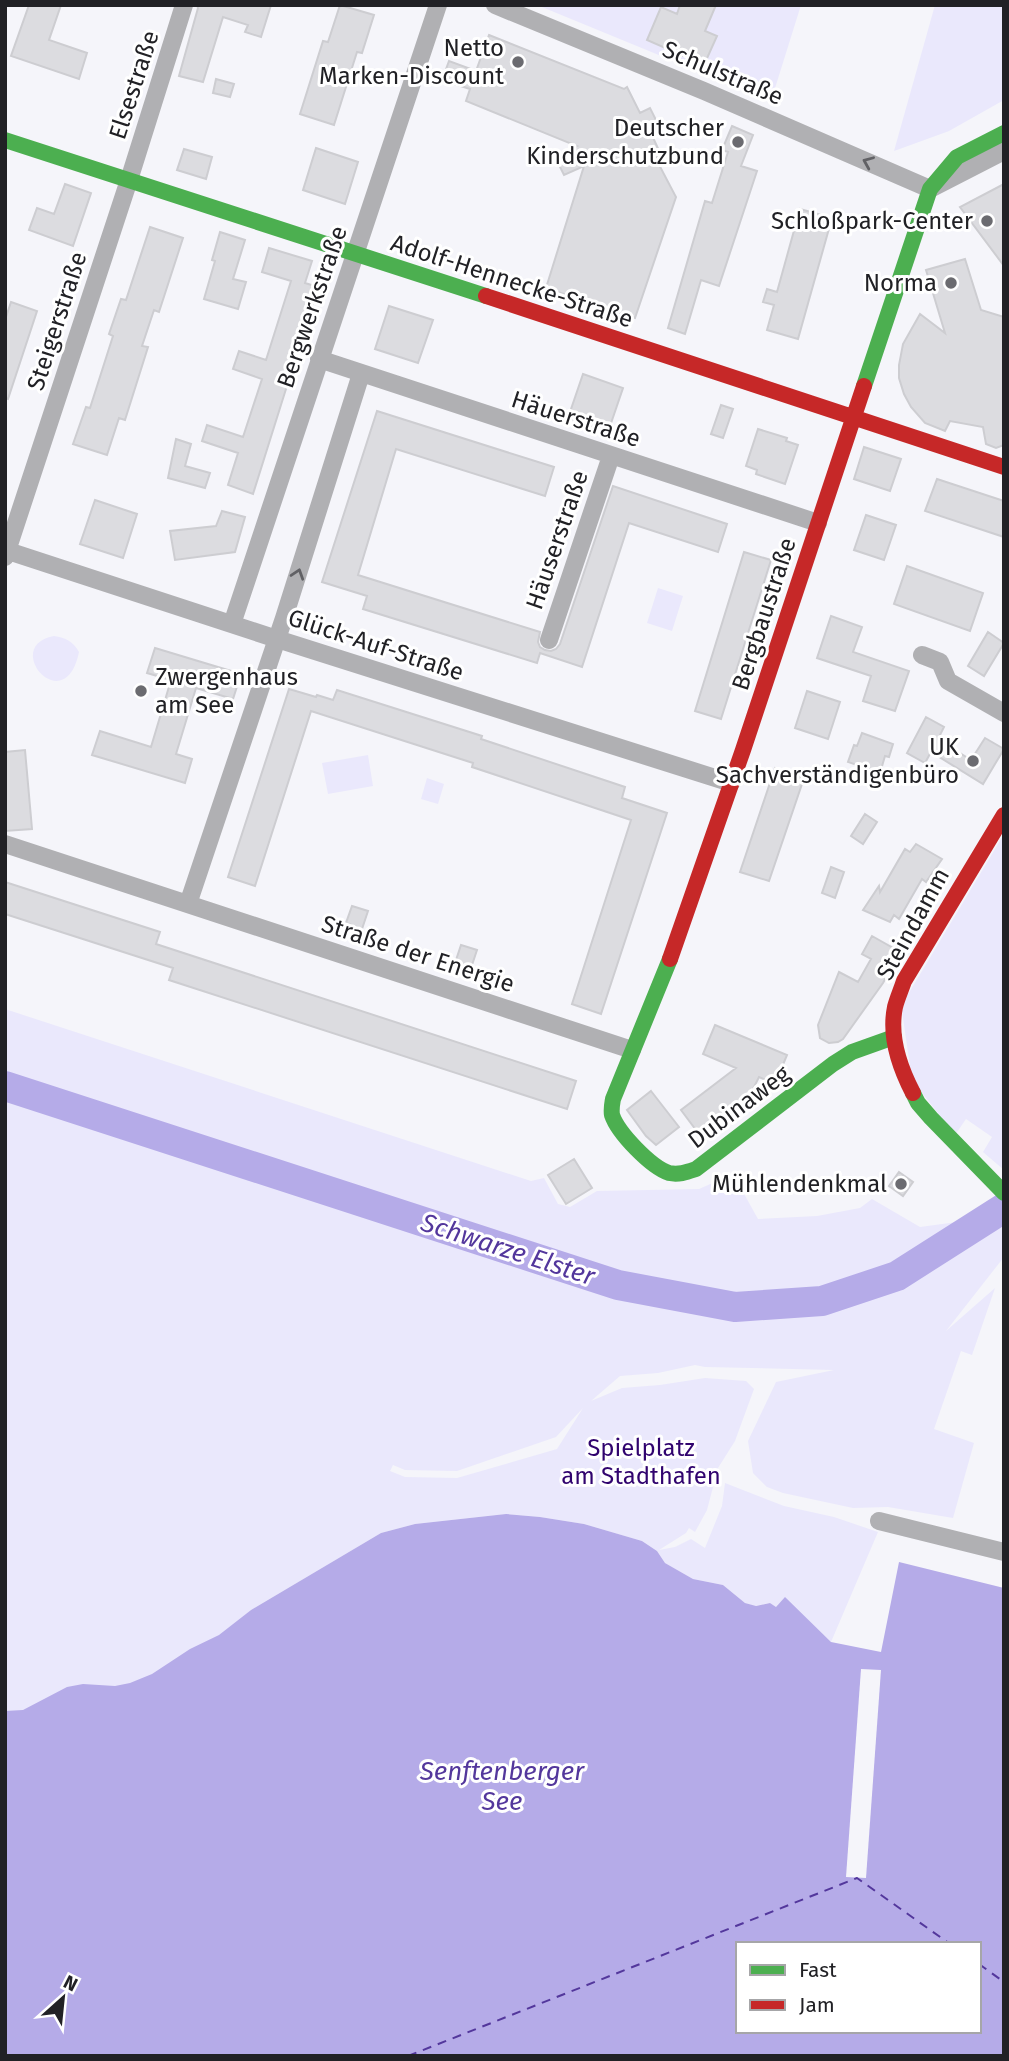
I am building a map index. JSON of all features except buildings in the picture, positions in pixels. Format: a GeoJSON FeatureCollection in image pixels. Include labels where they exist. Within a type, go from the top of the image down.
{"type":"FeatureCollection","features":[{"type":"Feature","properties":{"kind":"street","name":"Elsestraße"},"geometry":{"type":"LineString","coordinates":[[130,180],[184,5]]}},
{"type":"Feature","properties":{"kind":"street","name":"Bergwerkstraße"},"geometry":{"type":"LineString","coordinates":[[232,624],[438,5]]}},
{"type":"Feature","properties":{"kind":"street","name":"Schulstraße"},"geometry":{"type":"LineString","coordinates":[[495,5],[930,189]]}},
{"type":"Feature","properties":{"kind":"street"},"geometry":{"type":"LineString","coordinates":[[930,189],[957,157],[1004,134]]}},
{"type":"Feature","properties":{"kind":"street","name":"Adolf-Hennecke-Straße"},"geometry":{"type":"LineString","coordinates":[[5,140],[1004,467]]}},
{"type":"Feature","properties":{"kind":"street"},"geometry":{"type":"LineString","coordinates":[[930,189],[1004,151]]}},
{"type":"Feature","properties":{"kind":"street","name":"Steigerstraße"},"geometry":{"type":"LineString","coordinates":[[6,552],[130,180]]}},
{"type":"Feature","properties":{"kind":"street","name":"Bergbaustraße"},"geometry":{"type":"LineString","coordinates":[[632,1050],[662,983],[930,189]]}},
{"type":"Feature","properties":{"kind":"street","name":"Häuerstraße"},"geometry":{"type":"LineString","coordinates":[[319,359],[818,523]]}},
{"type":"Feature","properties":{"kind":"street"},"geometry":{"type":"LineString","coordinates":[[188,904],[361,374]]}},
{"type":"Feature","properties":{"kind":"street","name":"Häuserstraße"},"geometry":{"type":"LineString","coordinates":[[549,640],[611,456]]}},
{"type":"Feature","properties":{"kind":"street","name":"Glück-Auf-Straße"},"geometry":{"type":"LineString","coordinates":[[6,552],[731,783]]}},
{"type":"Feature","properties":{"kind":"street"},"geometry":{"type":"LineString","coordinates":[[922,655],[940,662],[948,681],[1004,713]]}},
{"type":"Feature","properties":{"kind":"street","name":"Steindamm"},"geometry":{"type":"LineString","coordinates":[[999,1188],[918,1104],[902,1075],[894,1037],[895,1006],[904,981],[1004,815]]}},
{"type":"Feature","properties":{"kind":"street","name":"Straße der Energie"},"geometry":{"type":"LineString","coordinates":[[5,844],[632,1050]]}},
{"type":"Feature","properties":{"kind":"street","name":"Dubinaweg"},"geometry":{"type":"LineString","coordinates":[[632,1050],[612,1098],[613,1118],[644,1158],[656,1167],[679,1174],[696,1169],[721,1152],[833,1064],[852,1052],[894,1037]]}},
{"type":"Feature","properties":{"kind":"street"},"geometry":{"type":"LineString","coordinates":[[879,1521],[1004,1552]]}},
{"type":"Feature","properties":{"kind":"green space"},"geometry":{"type":"Polygon","coordinates":[[[537,5],[801,5],[771,101],[537,5]]]}},
{"type":"Feature","properties":{"kind":"green space"},"geometry":{"type":"Polygon","coordinates":[[[935,5],[1004,5],[1004,100],[949,131],[894,151],[935,5]]]}},
{"type":"Feature","properties":{"kind":"green space"},"geometry":{"type":"Polygon","coordinates":[[[658,588],[683,596],[672,631],[647,623],[658,588]]]}},
{"type":"Feature","properties":{"kind":"green space"},"geometry":{"type":"Polygon","coordinates":[[[54,636],[69,641],[79,652],[72,672],[62,680],[51,680],[41,674],[34,664],[33,652],[39,642],[54,636]]]}},
{"type":"Feature","properties":{"kind":"green space"},"geometry":{"type":"Polygon","coordinates":[[[368,755],[373,786],[328,794],[322,763],[368,755]]]}},
{"type":"Feature","properties":{"kind":"green space"},"geometry":{"type":"Polygon","coordinates":[[[427,778],[444,784],[438,804],[421,799],[427,778]]]}},
{"type":"Feature","properties":{"kind":"green space"},"geometry":{"type":"Polygon","coordinates":[[[1004,834],[1004,1170],[983,1152],[992,1137],[966,1119],[955,1135],[912,1080],[902,1011],[907,996],[1004,834]]]}},
{"type":"Feature","properties":{"kind":"green space","name":"Spielplatz am Stadthafen"},"geometry":{"type":"Polygon","coordinates":[[[5,1009],[531,1181],[544,1178],[558,1204],[570,1207],[597,1191],[699,1189],[733,1174],[758,1219],[817,1216],[860,1208],[872,1199],[920,1227],[957,1222],[989,1200],[1004,1214],[1004,1257],[946,1331],[995,1288],[972,1355],[961,1351],[934,1429],[974,1443],[953,1518],[888,1507],[853,1508],[783,1493],[767,1487],[753,1473],[748,1441],[776,1382],[834,1370],[695,1365],[658,1373],[620,1376],[591,1401],[622,1388],[705,1378],[746,1381],[754,1389],[735,1441],[718,1468],[707,1510],[695,1532],[689,1528],[686,1533],[659,1550],[675,1547],[691,1539],[705,1548],[722,1506],[725,1483],[784,1506],[834,1517],[878,1532],[831,1642],[785,1598],[776,1607],[770,1603],[755,1606],[745,1603],[723,1585],[693,1579],[665,1563],[657,1551],[642,1541],[584,1524],[506,1514],[415,1524],[381,1533],[251,1610],[220,1635],[222,1684],[67,1688],[56,1694],[5,1754],[5,1009]],[[583,1408],[556,1437],[457,1471],[405,1470],[393,1465],[390,1471],[405,1477],[457,1478],[557,1449],[583,1408]]]}},
{"type":"Feature","properties":{"kind":"water","name":"Senftenberger See"},"geometry":{"type":"Polygon","coordinates":[[[506,1514],[584,1524],[642,1541],[657,1551],[665,1563],[693,1579],[723,1585],[745,1603],[756,1606],[770,1603],[776,1607],[785,1597],[831,1642],[881,1652],[899,1562],[1004,1588],[1004,2056],[5,2056],[5,1711],[23,1710],[67,1687],[83,1684],[115,1686],[152,1674],[190,1649],[219,1635],[251,1610],[381,1533],[415,1524],[506,1514]]]}},
{"type":"Feature","properties":{"kind":"pier"},"geometry":{"type":"Polygon","coordinates":[[[861,1669],[881,1670],[866,1878],[846,1877],[861,1669]]]}},
{"type":"Feature","properties":{"kind":"waterway","name":"Schwarze Elster"},"geometry":{"type":"LineString","coordinates":[[5,1086],[618,1285],[735,1307],[822,1301],[897,1276],[1004,1208]]}},
{"type":"Feature","properties":{"kind":"ferry route"},"geometry":{"type":"LineString","coordinates":[[408,2056],[857,1878],[947,1942]]}},
{"type":"Feature","properties":{"kind":"ferry route"},"geometry":{"type":"LineString","coordinates":[[981,1965],[1004,1982]]}},
{"type":"Feature","properties":{"kind":"traffic: fast"},"geometry":{"type":"LineString","coordinates":[[864,386],[930,189],[957,157],[1004,133]]}},
{"type":"Feature","properties":{"kind":"traffic: fast"},"geometry":{"type":"LineString","coordinates":[[5,140],[486,296]]}},
{"type":"Feature","properties":{"kind":"traffic: fast"},"geometry":{"type":"LineString","coordinates":[[670,959],[613,1099],[612,1111],[615,1122],[636,1148],[653,1164],[669,1173],[696,1169],[833,1064],[852,1052],[894,1037]]}},
{"type":"Feature","properties":{"kind":"traffic: fast"},"geometry":{"type":"LineString","coordinates":[[913,1093],[931,1118],[1004,1193]]}},
{"type":"Feature","properties":{"kind":"traffic: jam"},"geometry":{"type":"LineString","coordinates":[[486,296],[1004,467]]}},
{"type":"Feature","properties":{"kind":"traffic: jam"},"geometry":{"type":"LineString","coordinates":[[670,959],[743,750],[864,386]]}},
{"type":"Feature","properties":{"kind":"traffic: jam"},"geometry":{"type":"LineString","coordinates":[[913,1093],[900,1062],[895,1040],[895,1007],[904,981],[1004,815]]}},
{"type":"Feature","properties":{"kind":"place","name":"Netto Marken-Discount"},"geometry":{"type":"Point","coordinates":[518,62]}},
{"type":"Feature","properties":{"kind":"place","name":"Deutscher Kinderschutzbund"},"geometry":{"type":"Point","coordinates":[738,142]}},
{"type":"Feature","properties":{"kind":"place","name":"Schloßpark-Center"},"geometry":{"type":"Point","coordinates":[987,221]}},
{"type":"Feature","properties":{"kind":"place","name":"Norma"},"geometry":{"type":"Point","coordinates":[951,283]}},
{"type":"Feature","properties":{"kind":"place","name":"Zwergenhaus am See"},"geometry":{"type":"Point","coordinates":[141,691]}},
{"type":"Feature","properties":{"kind":"place","name":"UK Sachverständigenbüro"},"geometry":{"type":"Point","coordinates":[973,761]}},
{"type":"Feature","properties":{"kind":"place","name":"Mühlendenkmal"},"geometry":{"type":"Point","coordinates":[901,1184]}}]}
